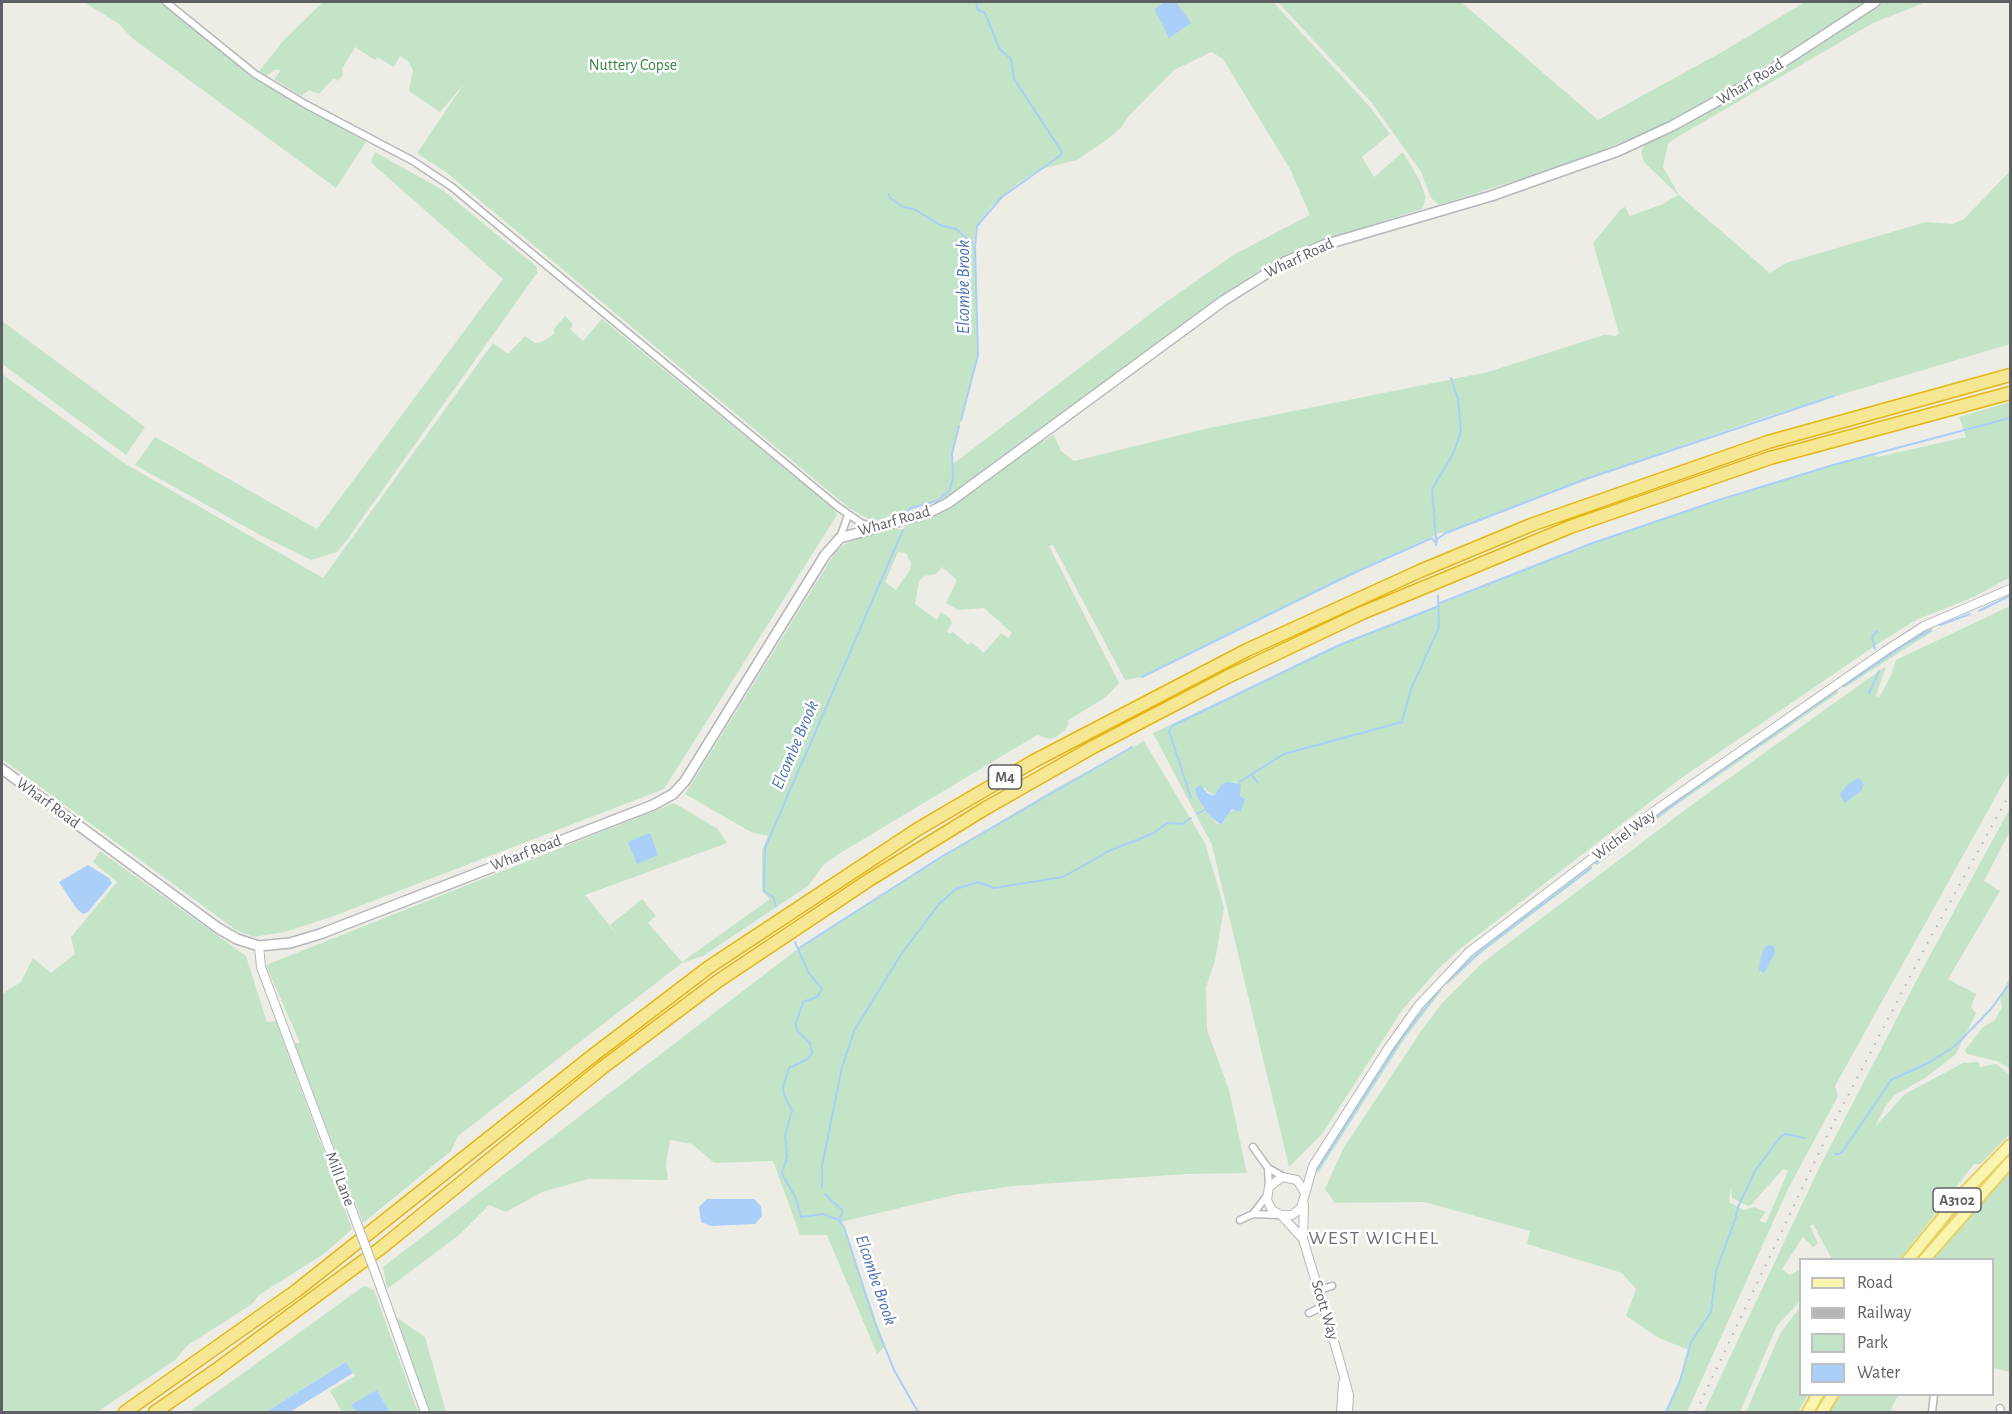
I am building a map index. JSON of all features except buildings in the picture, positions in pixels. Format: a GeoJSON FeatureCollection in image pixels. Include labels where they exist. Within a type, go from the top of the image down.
{"type":"FeatureCollection","features":[{"type":"Feature","properties":{"kind":"highway","name":"M4"},"geometry":{"type":"LineString","coordinates":[[126,1413],[296,1291],[591,1057],[709,967],[918,829],[1034,761],[1247,650],[1410,575],[1531,525],[1768,442],[2010,375]]}},
{"type":"Feature","properties":{"kind":"highway","name":"M4"},"geometry":{"type":"LineString","coordinates":[[155,1413],[381,1248],[602,1068],[718,981],[927,843],[1102,742],[1237,672],[1362,613],[1570,527],[1770,458],[2010,393]]}},
{"type":"Feature","properties":{"kind":"main road","name":"Wharf Road"},"geometry":{"type":"LineString","coordinates":[[2,769],[218,928],[237,939],[259,946],[290,944],[327,932],[654,805],[673,794],[692,770],[825,555],[840,538],[928,513],[948,503],[1223,301],[1285,262],[1324,245],[1491,196],[1625,148],[1750,83],[1875,2]]}},
{"type":"Feature","properties":{"kind":"main road","name":"A3102"},"geometry":{"type":"LineString","coordinates":[[1910,1258],[1957,1200],[2010,1145]]}},
{"type":"Feature","properties":{"kind":"main road","name":"A3102"},"geometry":{"type":"LineString","coordinates":[[1926,1258],[2010,1162]]}},
{"type":"Feature","properties":{"kind":"main road"},"geometry":{"type":"LineString","coordinates":[[1808,1413],[1817,1396]]}},
{"type":"Feature","properties":{"kind":"main road"},"geometry":{"type":"LineString","coordinates":[[1822,1413],[1832,1396]]}},
{"type":"Feature","properties":{"kind":"street"},"geometry":{"type":"LineString","coordinates":[[166,2],[255,74],[305,104],[413,160],[452,187],[848,515],[867,526],[877,528]]}},
{"type":"Feature","properties":{"kind":"street"},"geometry":{"type":"LineString","coordinates":[[840,538],[848,515]]}},
{"type":"Feature","properties":{"kind":"street","name":"Wichel Way"},"geometry":{"type":"LineString","coordinates":[[1305,1193],[1313,1166],[1407,1020],[1438,982],[1478,945],[1679,794],[1903,638],[2010,589]]}},
{"type":"Feature","properties":{"kind":"street","name":"Mill Lane"},"geometry":{"type":"LineString","coordinates":[[259,946],[261,967],[425,1413]]}},
{"type":"Feature","properties":{"kind":"street"},"geometry":{"type":"LineString","coordinates":[[1240,1220],[1253,1214],[1295,1214],[1304,1203],[1305,1193],[1301,1183],[1268,1168],[1252,1147]]}},
{"type":"Feature","properties":{"kind":"street","name":"Wichel Way"},"geometry":{"type":"LineString","coordinates":[[1289,1178],[1313,1166]]}},
{"type":"Feature","properties":{"kind":"street"},"geometry":{"type":"LineString","coordinates":[[1253,1214],[1266,1197],[1269,1186],[1268,1168]]}},
{"type":"Feature","properties":{"kind":"street"},"geometry":{"type":"LineString","coordinates":[[1269,1186],[1275,1180],[1289,1178]]}},
{"type":"Feature","properties":{"kind":"street"},"geometry":{"type":"LineString","coordinates":[[1266,1197],[1270,1208],[1280,1215]]}},
{"type":"Feature","properties":{"kind":"street","name":"Scott Way"},"geometry":{"type":"LineString","coordinates":[[1304,1203],[1303,1239],[1349,1395],[1348,1413]]}},
{"type":"Feature","properties":{"kind":"street","name":"Scott Way"},"geometry":{"type":"LineString","coordinates":[[1280,1215],[1303,1239]]}},
{"type":"Feature","properties":{"kind":"street"},"geometry":{"type":"LineString","coordinates":[[1319,1290],[1332,1286]]}},
{"type":"Feature","properties":{"kind":"street"},"geometry":{"type":"LineString","coordinates":[[1309,1313],[1324,1306]]}},
{"type":"Feature","properties":{"kind":"street","name":"Scott Way"},"geometry":{"type":"LineString","coordinates":[[1341,1413],[1343,1381]]}},
{"type":"Feature","properties":{"kind":"street"},"geometry":{"type":"LineString","coordinates":[[1932,1413],[1934,1397],[1942,1396]]}},
{"type":"Feature","properties":{"kind":"green space"},"geometry":{"type":"Polygon","coordinates":[[[84,2],[162,2],[249,73],[366,142],[336,188],[132,38],[119,24],[84,2]]]}},
{"type":"Feature","properties":{"kind":"green space","name":"Nuttery Copse"},"geometry":{"type":"Polygon","coordinates":[[[323,2],[1273,2],[1370,107],[1390,134],[1362,157],[1374,177],[1403,152],[1420,181],[1426,198],[1422,209],[1310,244],[1276,260],[1220,296],[1013,450],[1030,448],[1054,435],[1061,451],[1074,461],[1209,428],[1488,372],[1604,335],[1616,336],[1619,333],[1593,243],[1625,207],[1630,216],[1663,204],[1678,195],[1644,162],[1641,152],[1645,144],[1737,96],[1884,2],[1926,2],[1873,23],[1674,139],[1668,144],[1663,167],[1679,195],[1770,273],[1786,263],[1926,222],[1952,224],[1963,220],[2010,171],[2010,344],[1766,417],[1586,479],[1446,533],[1439,533],[1142,677],[1125,680],[1053,545],[1049,546],[1119,683],[1106,697],[1067,721],[1069,724],[1065,730],[1056,737],[1050,739],[1037,735],[842,852],[824,864],[808,886],[703,956],[682,963],[458,1136],[451,1151],[363,1223],[294,1043],[300,1043],[266,965],[674,803],[718,829],[727,843],[585,895],[623,942],[610,925],[642,899],[656,916],[648,923],[682,962],[770,899],[762,891],[762,850],[768,836],[751,832],[685,794],[836,551],[845,544],[864,536],[892,528],[903,530],[908,523],[924,520],[946,506],[945,498],[878,520],[870,520],[849,508],[447,173],[417,153],[464,84],[440,112],[409,91],[413,70],[407,60],[400,56],[394,67],[377,57],[375,60],[355,47],[338,81],[334,78],[319,94],[309,90],[301,96],[274,79],[281,70],[274,70],[266,76],[259,71],[284,40],[323,2]],[[1211,52],[1174,70],[1128,117],[1121,128],[1105,141],[1077,160],[1041,169],[1017,184],[991,207],[976,227],[974,242],[961,231],[975,245],[978,355],[952,454],[953,464],[1166,302],[1235,254],[1310,215],[1290,169],[1223,59],[1211,52]],[[898,552],[885,582],[896,590],[910,570],[911,563],[906,553],[898,552]],[[942,567],[936,574],[924,576],[919,581],[915,604],[937,620],[941,612],[950,618],[952,623],[947,631],[950,634],[953,632],[968,645],[971,642],[984,653],[1001,633],[1008,638],[1012,633],[984,608],[958,610],[946,603],[957,580],[942,567]]]}},
{"type":"Feature","properties":{"kind":"green space"},"geometry":{"type":"Polygon","coordinates":[[[1278,2],[1461,2],[1598,120],[1722,52],[1805,2],[1865,2],[1723,93],[1647,133],[1555,168],[1439,205],[1431,198],[1421,172],[1372,103],[1278,2]]]}},
{"type":"Feature","properties":{"kind":"green space"},"geometry":{"type":"Polygon","coordinates":[[[375,152],[441,189],[537,267],[537,273],[344,544],[337,552],[311,560],[260,535],[135,465],[155,437],[317,529],[503,279],[377,168],[371,162],[375,152]]]}},
{"type":"Feature","properties":{"kind":"green space"},"geometry":{"type":"Polygon","coordinates":[[[565,316],[573,324],[570,329],[583,341],[602,319],[835,510],[837,515],[664,789],[331,917],[284,932],[253,937],[236,930],[2,759],[2,374],[124,463],[323,578],[493,343],[508,354],[525,336],[535,343],[542,342],[555,333],[553,330],[565,316]]]}},
{"type":"Feature","properties":{"kind":"green space"},"geometry":{"type":"Polygon","coordinates":[[[2,321],[145,427],[126,455],[2,364],[2,321]]]}},
{"type":"Feature","properties":{"kind":"green space"},"geometry":{"type":"Polygon","coordinates":[[[2010,402],[2010,577],[1974,597],[1918,619],[1882,641],[1680,779],[1461,948],[1438,969],[1403,1009],[1322,1134],[1289,1167],[1212,845],[1153,733],[1337,646],[1537,565],[1652,522],[1833,465],[1874,454],[1877,457],[1966,437],[1959,417],[2010,402]],[[1237,782],[1221,786],[1214,796],[1203,787],[1195,788],[1197,797],[1216,823],[1221,825],[1226,815],[1236,808],[1241,798],[1237,782]]]}},
{"type":"Feature","properties":{"kind":"green space"},"geometry":{"type":"Polygon","coordinates":[[[2010,606],[2010,771],[1835,1086],[1838,1096],[1788,1189],[1687,1412],[1665,1412],[1675,1393],[1689,1350],[1659,1338],[1626,1316],[1636,1289],[1622,1273],[1527,1244],[1530,1231],[1424,1202],[1335,1203],[1325,1189],[1343,1149],[1421,1031],[1443,1002],[1481,964],[1693,804],[1886,666],[1876,696],[1879,697],[1890,678],[1896,660],[2010,606]],[[1783,1169],[1751,1205],[1748,1206],[1732,1198],[1731,1188],[1729,1202],[1744,1210],[1754,1207],[1766,1212],[1759,1221],[1766,1223],[1788,1171],[1783,1169]]]}},
{"type":"Feature","properties":{"kind":"green space"},"geometry":{"type":"Polygon","coordinates":[[[1931,627],[1933,631],[1844,688],[1841,684],[1931,627]]]}},
{"type":"Feature","properties":{"kind":"green space"},"geometry":{"type":"Polygon","coordinates":[[[1836,688],[1838,693],[1672,808],[1597,865],[1593,863],[1693,788],[1836,688]]]}},
{"type":"Feature","properties":{"kind":"green space"},"geometry":{"type":"Polygon","coordinates":[[[1144,741],[1205,843],[1224,907],[1215,961],[1206,987],[1207,1030],[1229,1090],[1247,1173],[1186,1174],[1013,1186],[958,1194],[841,1222],[885,1346],[877,1354],[827,1235],[800,1235],[773,1161],[714,1163],[692,1144],[670,1140],[666,1165],[668,1180],[588,1179],[542,1192],[506,1212],[489,1205],[459,1235],[387,1289],[383,1267],[799,948],[941,857],[1058,787],[1144,741]]]}},
{"type":"Feature","properties":{"kind":"green space"},"geometry":{"type":"Polygon","coordinates":[[[2010,808],[2010,831],[1984,881],[2000,891],[1948,979],[1976,994],[1971,1007],[1976,1013],[1956,1054],[1925,1078],[1895,1095],[1886,1105],[1875,1127],[1905,1094],[1963,1063],[1976,1062],[1980,1063],[1979,1067],[1996,1064],[2010,1075],[2010,1134],[1980,1164],[1974,1164],[1901,1258],[1831,1258],[1813,1224],[1810,1226],[1818,1244],[1813,1247],[1803,1237],[1782,1269],[1790,1275],[1799,1270],[1799,1302],[1777,1326],[1740,1412],[1704,1412],[1820,1166],[2010,808]]]}},
{"type":"Feature","properties":{"kind":"green space"},"geometry":{"type":"Polygon","coordinates":[[[100,851],[246,956],[267,1022],[276,1021],[352,1229],[325,1253],[259,1295],[252,1304],[188,1345],[175,1360],[97,1412],[2,1412],[2,994],[21,982],[33,958],[51,973],[75,954],[71,937],[117,882],[93,862],[100,851]]]}},
{"type":"Feature","properties":{"kind":"green space"},"geometry":{"type":"Polygon","coordinates":[[[1591,865],[1592,869],[1481,953],[1447,985],[1443,983],[1479,950],[1591,865]]]}},
{"type":"Feature","properties":{"kind":"green space"},"geometry":{"type":"Polygon","coordinates":[[[2010,978],[2010,1069],[1997,1061],[1967,1054],[1965,1050],[1983,1027],[1995,1020],[2002,1007],[2000,995],[2010,978]]]}},
{"type":"Feature","properties":{"kind":"green space"},"geometry":{"type":"Polygon","coordinates":[[[1440,986],[1442,990],[1405,1038],[1318,1173],[1315,1172],[1397,1043],[1440,986]]]}},
{"type":"Feature","properties":{"kind":"green space"},"geometry":{"type":"Polygon","coordinates":[[[2010,1150],[2010,1157],[1920,1258],[1916,1258],[1949,1216],[2010,1150]]]}},
{"type":"Feature","properties":{"kind":"green space"},"geometry":{"type":"Polygon","coordinates":[[[2010,1168],[2010,1372],[1994,1368],[1994,1258],[1932,1258],[2010,1168]]]}},
{"type":"Feature","properties":{"kind":"green space"},"geometry":{"type":"Polygon","coordinates":[[[364,1286],[374,1290],[418,1412],[390,1412],[377,1390],[352,1405],[357,1412],[342,1412],[330,1391],[355,1376],[346,1362],[266,1412],[189,1412],[364,1286]]]}},
{"type":"Feature","properties":{"kind":"green space"},"geometry":{"type":"Polygon","coordinates":[[[1799,1308],[1799,1396],[1807,1396],[1798,1412],[1746,1412],[1781,1332],[1799,1308]]]}},
{"type":"Feature","properties":{"kind":"green space"},"geometry":{"type":"Polygon","coordinates":[[[397,1318],[425,1337],[446,1412],[429,1412],[397,1318]]]}},
{"type":"Feature","properties":{"kind":"green space"},"geometry":{"type":"Polygon","coordinates":[[[1837,1396],[1898,1396],[1890,1412],[1828,1412],[1837,1396]]]}},
{"type":"Feature","properties":{"kind":"water"},"geometry":{"type":"Polygon","coordinates":[[[1165,2],[1176,2],[1191,23],[1169,38],[1154,9],[1165,2]]]}},
{"type":"Feature","properties":{"kind":"water"},"geometry":{"type":"Polygon","coordinates":[[[1859,778],[1864,784],[1861,791],[1845,803],[1840,794],[1848,784],[1859,778]]]}},
{"type":"Feature","properties":{"kind":"water"},"geometry":{"type":"Polygon","coordinates":[[[1227,782],[1241,784],[1240,796],[1245,799],[1241,812],[1232,809],[1221,825],[1210,816],[1197,797],[1195,788],[1201,785],[1207,793],[1214,796],[1222,784],[1227,782]]]}},
{"type":"Feature","properties":{"kind":"water"},"geometry":{"type":"Polygon","coordinates":[[[650,833],[658,855],[637,864],[628,842],[650,833]]]}},
{"type":"Feature","properties":{"kind":"water"},"geometry":{"type":"Polygon","coordinates":[[[88,865],[109,878],[112,883],[88,912],[83,914],[76,908],[59,882],[88,865]]]}},
{"type":"Feature","properties":{"kind":"water"},"geometry":{"type":"Polygon","coordinates":[[[1769,945],[1774,946],[1775,953],[1764,973],[1759,970],[1760,961],[1764,948],[1769,945]]]}},
{"type":"Feature","properties":{"kind":"water"},"geometry":{"type":"Polygon","coordinates":[[[707,1199],[754,1199],[761,1206],[762,1216],[755,1224],[711,1226],[701,1222],[699,1207],[707,1199]]]}},
{"type":"Feature","properties":{"kind":"water"},"geometry":{"type":"Polygon","coordinates":[[[346,1362],[353,1373],[290,1412],[266,1412],[346,1362]]]}},
{"type":"Feature","properties":{"kind":"water"},"geometry":{"type":"Polygon","coordinates":[[[377,1390],[390,1412],[357,1412],[351,1405],[377,1390]]]}},
{"type":"Feature","properties":{"kind":"waterway","name":"Elcombe Brook"},"geometry":{"type":"LineString","coordinates":[[961,420],[978,355],[975,247],[977,226],[1002,197],[1061,155],[1062,152],[1014,79],[1011,59],[999,48],[985,13],[978,10],[976,2]]}},
{"type":"Feature","properties":{"kind":"waterway"},"geometry":{"type":"LineString","coordinates":[[889,194],[890,198],[903,207],[914,209],[940,225],[956,229],[973,243]]}},
{"type":"Feature","properties":{"kind":"waterway"},"geometry":{"type":"LineString","coordinates":[[1436,540],[1432,489],[1453,454],[1461,432],[1458,399],[1451,378]]}},
{"type":"Feature","properties":{"kind":"waterway"},"geometry":{"type":"LineString","coordinates":[[1436,545],[1437,539],[1446,533],[1586,479],[1834,396]]}},
{"type":"Feature","properties":{"kind":"waterway"},"geometry":{"type":"LineString","coordinates":[[1440,603],[1590,544],[1722,499],[1833,465],[2010,418]]}},
{"type":"Feature","properties":{"kind":"waterway","name":"Elcombe Brook"},"geometry":{"type":"LineString","coordinates":[[908,511],[911,508],[937,501],[949,491],[953,479],[952,454],[959,426]]}},
{"type":"Feature","properties":{"kind":"waterway","name":"Elcombe Brook"},"geometry":{"type":"LineString","coordinates":[[776,906],[773,897],[764,891],[765,848],[903,530]]}},
{"type":"Feature","properties":{"kind":"waterway"},"geometry":{"type":"LineString","coordinates":[[1142,677],[1345,577],[1432,538],[1435,542]]}},
{"type":"Feature","properties":{"kind":"waterway"},"geometry":{"type":"LineString","coordinates":[[1239,782],[1284,754],[1402,722],[1411,689],[1439,627],[1438,596]]}},
{"type":"Feature","properties":{"kind":"waterway"},"geometry":{"type":"LineString","coordinates":[[1979,611],[2009,596]]}},
{"type":"Feature","properties":{"kind":"waterway"},"geometry":{"type":"LineString","coordinates":[[1191,798],[1169,731],[1172,726],[1337,646],[1439,606]]}},
{"type":"Feature","properties":{"kind":"waterway"},"geometry":{"type":"LineString","coordinates":[[1940,625],[1970,614]]}},
{"type":"Feature","properties":{"kind":"waterway"},"geometry":{"type":"LineString","coordinates":[[1844,686],[1907,643],[1931,630]]}},
{"type":"Feature","properties":{"kind":"waterway"},"geometry":{"type":"LineString","coordinates":[[1875,649],[1872,637],[1877,631]]}},
{"type":"Feature","properties":{"kind":"waterway"},"geometry":{"type":"LineString","coordinates":[[1869,693],[1879,671]]}},
{"type":"Feature","properties":{"kind":"waterway"},"geometry":{"type":"LineString","coordinates":[[1596,863],[1685,796],[1836,691]]}},
{"type":"Feature","properties":{"kind":"waterway"},"geometry":{"type":"LineString","coordinates":[[799,948],[941,857],[1132,747]]}},
{"type":"Feature","properties":{"kind":"waterway"},"geometry":{"type":"LineString","coordinates":[[1251,774],[1258,783]]}},
{"type":"Feature","properties":{"kind":"waterway"},"geometry":{"type":"LineString","coordinates":[[1197,814],[1206,809]]}},
{"type":"Feature","properties":{"kind":"waterway"},"geometry":{"type":"LineString","coordinates":[[822,1188],[822,1166],[842,1067],[854,1031],[902,953],[939,904],[956,889],[978,882],[994,888],[1063,877],[1109,851],[1154,833],[1167,823],[1182,824],[1191,818]]}},
{"type":"Feature","properties":{"kind":"waterway"},"geometry":{"type":"LineString","coordinates":[[1447,982],[1482,950],[1591,868]]}},
{"type":"Feature","properties":{"kind":"waterway","name":"Elcombe Brook"},"geometry":{"type":"LineString","coordinates":[[795,942],[808,972],[822,989],[817,997],[803,1002],[796,1023],[797,1031],[810,1043],[812,1053],[808,1059],[789,1068],[783,1087],[784,1095],[792,1111],[785,1135],[787,1157],[782,1174],[796,1198],[801,1217],[823,1214],[839,1220],[844,1227],[875,1323],[894,1370],[918,1412]]}},
{"type":"Feature","properties":{"kind":"waterway"},"geometry":{"type":"LineString","coordinates":[[1835,1154],[1843,1151],[1891,1080],[1930,1062],[1955,1046],[1991,1009],[2010,983]]}},
{"type":"Feature","properties":{"kind":"waterway"},"geometry":{"type":"LineString","coordinates":[[1318,1169],[1400,1041],[1440,989]]}},
{"type":"Feature","properties":{"kind":"waterway"},"geometry":{"type":"LineString","coordinates":[[1666,1412],[1680,1381],[1691,1342],[1711,1312],[1716,1271],[1738,1207],[1755,1171],[1781,1136],[1786,1134],[1804,1138]]}},
{"type":"Feature","properties":{"kind":"waterway"},"geometry":{"type":"LineString","coordinates":[[825,1194],[843,1211],[839,1220]]}},
{"type":"Feature","properties":{"kind":"railway"},"geometry":{"type":"LineString","coordinates":[[1696,1412],[1827,1136],[1927,944],[2010,793]]}},
{"type":"Feature","properties":{"kind":"district","name":"WEST WICHEL"},"geometry":{"type":"Point","coordinates":[1374,1238]}}]}
